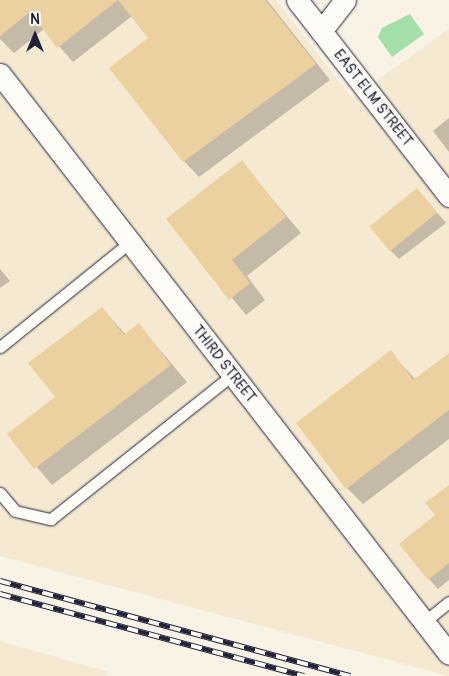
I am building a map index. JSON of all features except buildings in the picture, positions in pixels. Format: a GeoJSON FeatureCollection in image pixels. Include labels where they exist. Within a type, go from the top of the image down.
{"type":"FeatureCollection","features":[{"type":"Feature","properties":{"kind":"street","name":"EAST ELM STREET"},"geometry":{"type":"LineString","coordinates":[[297,0],[449,196]]}},
{"type":"Feature","properties":{"kind":"street"},"geometry":{"type":"LineString","coordinates":[[321,31],[345,0]]}},
{"type":"Feature","properties":{"kind":"street","name":"THIRD STREET"},"geometry":{"type":"LineString","coordinates":[[4,87],[130,242],[449,654]]}},
{"type":"Feature","properties":{"kind":"lane"},"geometry":{"type":"LineString","coordinates":[[0,347],[130,242]]}},
{"type":"Feature","properties":{"kind":"lane"},"geometry":{"type":"LineString","coordinates":[[0,494],[15,511],[51,519],[232,374]]}},
{"type":"Feature","properties":{"kind":"lane"},"geometry":{"type":"LineString","coordinates":[[424,622],[449,602]]}},
{"type":"Feature","properties":{"kind":"shaded area"},"geometry":{"type":"Polygon","coordinates":[[[0,0],[276,0],[352,98],[449,29],[449,676],[0,556],[0,0]]]}},
{"type":"Feature","properties":{"kind":"shaded area"},"geometry":{"type":"Polygon","coordinates":[[[0,641],[109,672],[105,676],[0,676],[0,641]]]}},
{"type":"Feature","properties":{"kind":"green space"},"geometry":{"type":"Polygon","coordinates":[[[410,14],[424,34],[392,57],[378,37],[382,28],[410,14]]]}},
{"type":"Feature","properties":{"kind":"railway"},"geometry":{"type":"LineString","coordinates":[[0,581],[350,676]]}},
{"type":"Feature","properties":{"kind":"railway"},"geometry":{"type":"LineString","coordinates":[[0,594],[304,676]]}}]}
